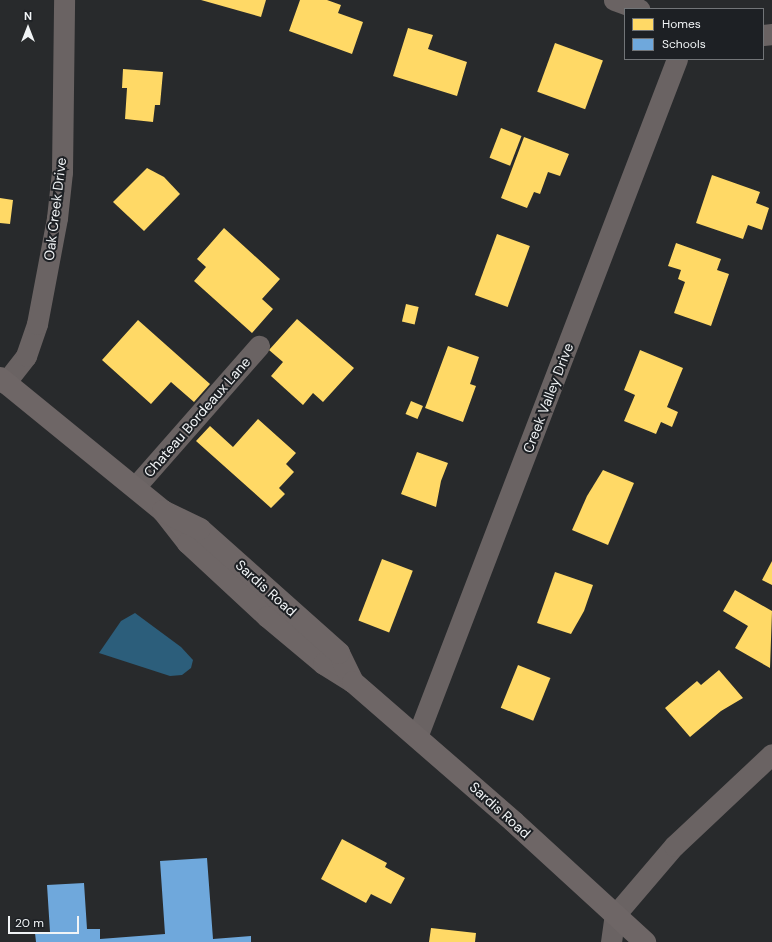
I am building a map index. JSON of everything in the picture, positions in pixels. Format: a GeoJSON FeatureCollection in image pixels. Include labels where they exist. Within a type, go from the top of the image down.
{"type":"FeatureCollection","features":[{"type":"Feature","properties":{"kind":"main road","name":"Sardis Road"},"geometry":{"type":"LineString","coordinates":[[3,381],[163,511],[188,543],[268,617],[324,664],[353,682],[417,737],[645,942]]}},
{"type":"Feature","properties":{"kind":"street","name":"Oak Creek Drive"},"geometry":{"type":"LineString","coordinates":[[3,381],[26,356],[37,324],[57,218],[62,172],[64,0]]}},
{"type":"Feature","properties":{"kind":"street"},"geometry":{"type":"LineString","coordinates":[[614,0],[636,8]]}},
{"type":"Feature","properties":{"kind":"street","name":"Creek Valley Drive"},"geometry":{"type":"LineString","coordinates":[[417,737],[677,60]]}},
{"type":"Feature","properties":{"kind":"street","name":"Chateau Bordeaux Lane"},"geometry":{"type":"LineString","coordinates":[[135,487],[259,346]]}},
{"type":"Feature","properties":{"kind":"street"},"geometry":{"type":"LineString","coordinates":[[611,942],[615,914],[674,846],[772,754]]}},
{"type":"Feature","properties":{"kind":"water"},"geometry":{"type":"Polygon","coordinates":[[[135,613],[181,647],[193,660],[191,668],[182,675],[170,676],[99,653],[121,621],[135,613]]]}},
{"type":"Feature","properties":{"kind":"building: Homes"},"geometry":{"type":"Polygon","coordinates":[[[201,0],[266,0],[261,17],[201,0]]]}},
{"type":"Feature","properties":{"kind":"building: Homes"},"geometry":{"type":"Polygon","coordinates":[[[300,0],[327,0],[341,5],[338,13],[363,22],[352,54],[289,31],[300,0]]]}},
{"type":"Feature","properties":{"kind":"building: Homes"},"geometry":{"type":"Polygon","coordinates":[[[408,28],[433,35],[428,49],[467,62],[457,96],[393,76],[408,28]]]}},
{"type":"Feature","properties":{"kind":"building: Homes"},"geometry":{"type":"Polygon","coordinates":[[[555,43],[603,60],[585,109],[537,92],[555,43]]]}},
{"type":"Feature","properties":{"kind":"building: Homes"},"geometry":{"type":"Polygon","coordinates":[[[123,69],[163,72],[160,105],[155,105],[153,122],[125,119],[127,88],[122,88],[123,69]]]}},
{"type":"Feature","properties":{"kind":"building: Homes"},"geometry":{"type":"Polygon","coordinates":[[[501,128],[522,136],[510,166],[490,158],[501,128]]]}},
{"type":"Feature","properties":{"kind":"building: Homes"},"geometry":{"type":"Polygon","coordinates":[[[524,137],[569,154],[560,176],[548,172],[540,194],[534,192],[527,208],[501,198],[524,137]]]}},
{"type":"Feature","properties":{"kind":"building: Homes"},"geometry":{"type":"Polygon","coordinates":[[[147,168],[164,177],[180,194],[144,231],[113,202],[147,168]]]}},
{"type":"Feature","properties":{"kind":"building: Homes"},"geometry":{"type":"Polygon","coordinates":[[[712,175],[760,192],[756,203],[769,208],[762,230],[748,225],[743,239],[696,223],[712,175]]]}},
{"type":"Feature","properties":{"kind":"building: Homes"},"geometry":{"type":"Polygon","coordinates":[[[0,198],[13,200],[10,224],[0,223],[0,198]]]}},
{"type":"Feature","properties":{"kind":"building: Homes"},"geometry":{"type":"Polygon","coordinates":[[[224,228],[280,279],[262,299],[273,309],[252,333],[194,281],[206,267],[197,259],[224,228]]]}},
{"type":"Feature","properties":{"kind":"building: Homes"},"geometry":{"type":"Polygon","coordinates":[[[497,234],[530,246],[508,307],[475,295],[497,234]]]}},
{"type":"Feature","properties":{"kind":"building: Homes"},"geometry":{"type":"Polygon","coordinates":[[[676,243],[721,259],[717,270],[729,274],[711,326],[674,313],[685,282],[678,279],[681,270],[668,266],[676,243]]]}},
{"type":"Feature","properties":{"kind":"building: Homes"},"geometry":{"type":"Polygon","coordinates":[[[406,304],[419,307],[415,324],[402,322],[406,304]]]}},
{"type":"Feature","properties":{"kind":"building: Homes"},"geometry":{"type":"Polygon","coordinates":[[[297,319],[354,368],[323,402],[313,393],[303,405],[271,376],[283,362],[269,350],[297,319]]]}},
{"type":"Feature","properties":{"kind":"building: Homes"},"geometry":{"type":"Polygon","coordinates":[[[138,320],[210,384],[194,402],[171,382],[151,404],[102,360],[138,320]]]}},
{"type":"Feature","properties":{"kind":"building: Homes"},"geometry":{"type":"Polygon","coordinates":[[[448,346],[479,357],[470,384],[476,386],[463,422],[425,408],[448,346]]]}},
{"type":"Feature","properties":{"kind":"building: Homes"},"geometry":{"type":"Polygon","coordinates":[[[640,350],[683,368],[667,407],[678,412],[672,427],[661,422],[656,434],[624,421],[635,395],[624,390],[640,350]]]}},
{"type":"Feature","properties":{"kind":"building: Homes"},"geometry":{"type":"Polygon","coordinates":[[[411,401],[423,406],[417,419],[406,414],[411,401]]]}},
{"type":"Feature","properties":{"kind":"building: Homes"},"geometry":{"type":"Polygon","coordinates":[[[258,419],[296,453],[286,464],[294,472],[279,488],[285,494],[271,508],[196,441],[210,426],[233,447],[258,419]]]}},
{"type":"Feature","properties":{"kind":"building: Homes"},"geometry":{"type":"Polygon","coordinates":[[[417,452],[448,463],[441,481],[436,507],[401,494],[417,452]]]}},
{"type":"Feature","properties":{"kind":"building: Homes"},"geometry":{"type":"Polygon","coordinates":[[[603,470],[634,483],[608,545],[572,530],[587,496],[603,470]]]}},
{"type":"Feature","properties":{"kind":"building: Homes"},"geometry":{"type":"Polygon","coordinates":[[[382,559],[413,571],[389,632],[358,621],[382,559]]]}},
{"type":"Feature","properties":{"kind":"building: Homes"},"geometry":{"type":"Polygon","coordinates":[[[772,561],[772,585],[762,580],[772,561]]]}},
{"type":"Feature","properties":{"kind":"building: Homes"},"geometry":{"type":"Polygon","coordinates":[[[555,572],[593,585],[584,611],[571,634],[537,623],[555,572]]]}},
{"type":"Feature","properties":{"kind":"building: Homes"},"geometry":{"type":"Polygon","coordinates":[[[735,590],[772,611],[770,668],[735,648],[748,626],[723,611],[735,590]]]}},
{"type":"Feature","properties":{"kind":"building: Homes"},"geometry":{"type":"Polygon","coordinates":[[[518,665],[550,678],[533,721],[501,708],[518,665]]]}},
{"type":"Feature","properties":{"kind":"building: Homes"},"geometry":{"type":"Polygon","coordinates":[[[719,670],[743,698],[721,711],[690,737],[665,708],[697,681],[701,685],[719,670]]]}},
{"type":"Feature","properties":{"kind":"building: Homes"},"geometry":{"type":"Polygon","coordinates":[[[342,839],[387,863],[385,867],[405,878],[391,904],[371,894],[366,903],[321,879],[342,839]]]}},
{"type":"Feature","properties":{"kind":"building: Homes"},"geometry":{"type":"Polygon","coordinates":[[[431,928],[476,933],[475,942],[429,942],[431,928]]]}},
{"type":"Feature","properties":{"kind":"building: Schools"},"geometry":{"type":"Polygon","coordinates":[[[207,858],[213,939],[251,936],[251,942],[36,942],[35,933],[50,932],[47,885],[84,883],[87,929],[100,929],[100,939],[165,934],[160,861],[207,858]]]}}]}
